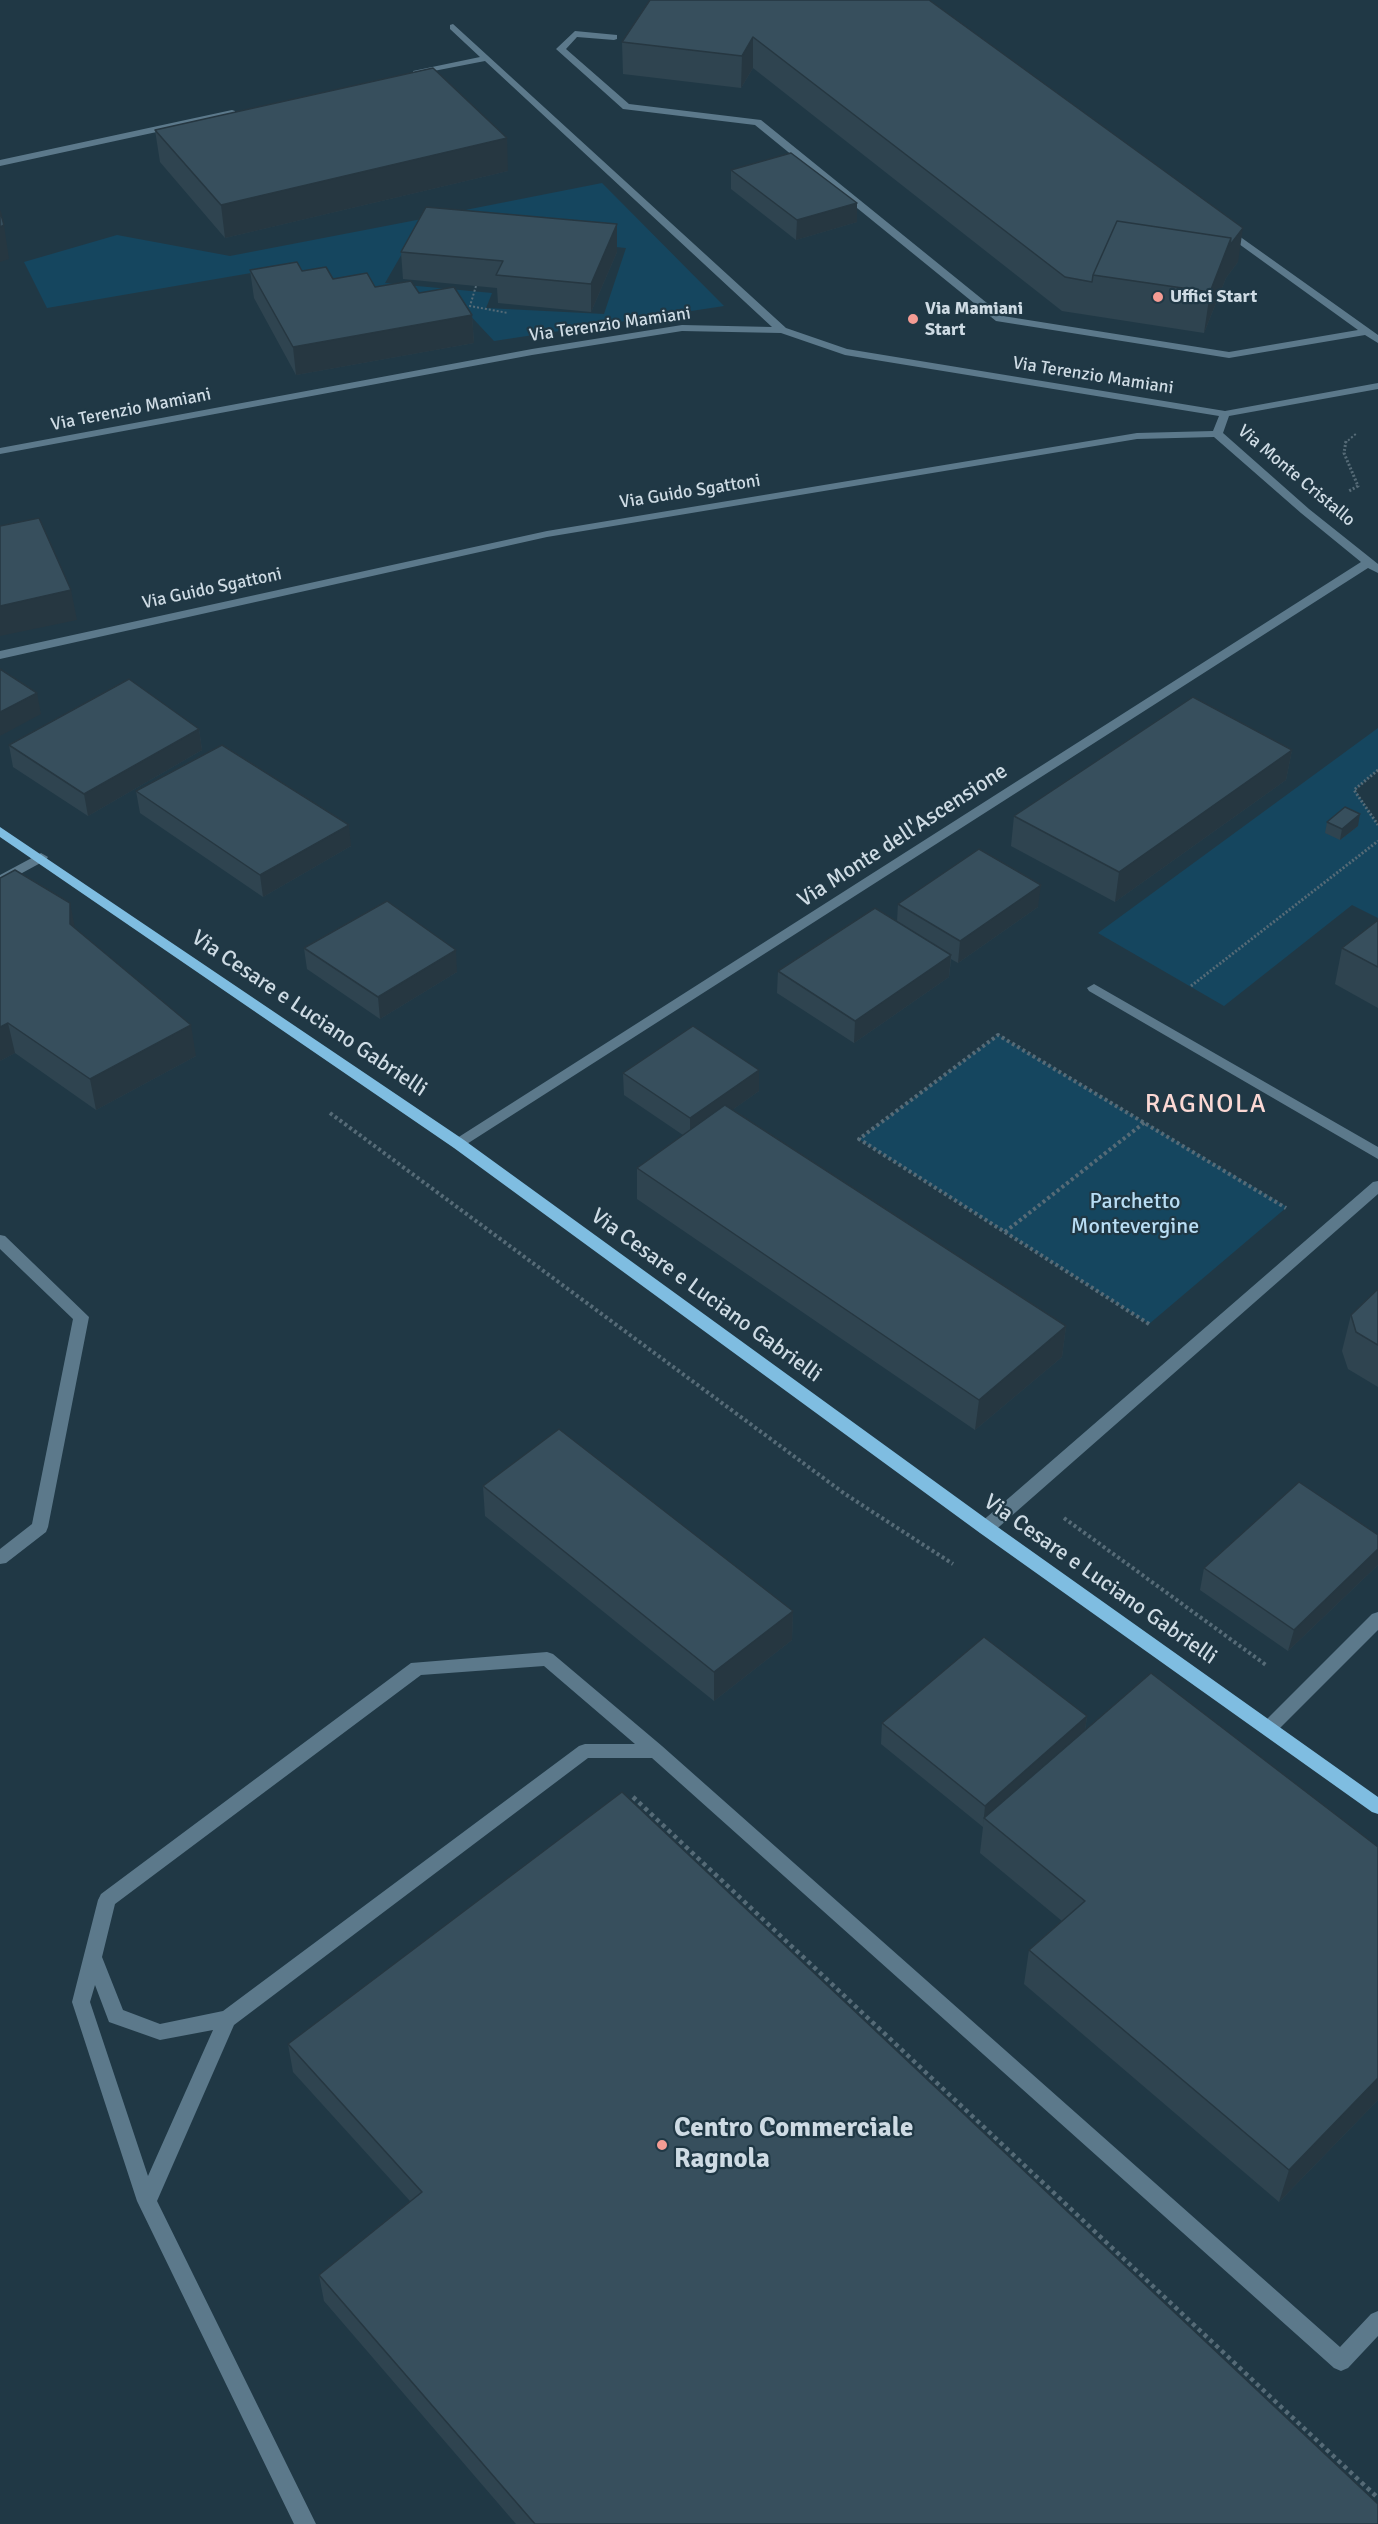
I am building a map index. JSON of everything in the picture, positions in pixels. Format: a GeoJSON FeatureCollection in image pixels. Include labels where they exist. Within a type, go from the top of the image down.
{"type":"FeatureCollection","features":[{"type":"Feature","properties":{"kind":"main road","name":"Via Cesare e Luciano Gabrielli"},"geometry":{"type":"LineString","coordinates":[[0,831],[459,1144],[986,1528],[1378,1807]]}},
{"type":"Feature","properties":{"kind":"street"},"geometry":{"type":"LineString","coordinates":[[453,27],[782,330]]}},
{"type":"Feature","properties":{"kind":"street"},"geometry":{"type":"LineString","coordinates":[[614,38],[575,34],[561,49],[626,107],[758,122],[1000,319],[1229,355],[1367,332]]}},
{"type":"Feature","properties":{"kind":"street"},"geometry":{"type":"LineString","coordinates":[[405,76],[486,58]]}},
{"type":"Feature","properties":{"kind":"street"},"geometry":{"type":"LineString","coordinates":[[0,163],[243,111]]}},
{"type":"Feature","properties":{"kind":"street"},"geometry":{"type":"LineString","coordinates":[[1215,222],[1378,340]]}},
{"type":"Feature","properties":{"kind":"street","name":"Via Terenzio Mamiani"},"geometry":{"type":"LineString","coordinates":[[0,451],[520,354],[682,328],[782,330],[844,352],[1225,414]]}},
{"type":"Feature","properties":{"kind":"street"},"geometry":{"type":"LineString","coordinates":[[1217,434],[1225,414],[1378,386]]}},
{"type":"Feature","properties":{"kind":"street","name":"Via Monte Cristallo"},"geometry":{"type":"LineString","coordinates":[[1217,434],[1305,511],[1374,566]]}},
{"type":"Feature","properties":{"kind":"street","name":"Via Guido Sgattoni"},"geometry":{"type":"LineString","coordinates":[[0,655],[547,534],[1137,436],[1217,434]]}},
{"type":"Feature","properties":{"kind":"street","name":"Via Monte dell'Ascensione"},"geometry":{"type":"LineString","coordinates":[[459,1144],[1374,566]]}},
{"type":"Feature","properties":{"kind":"street"},"geometry":{"type":"LineString","coordinates":[[0,881],[41,857]]}},
{"type":"Feature","properties":{"kind":"street"},"geometry":{"type":"LineString","coordinates":[[1094,988],[1378,1154]]}},
{"type":"Feature","properties":{"kind":"street"},"geometry":{"type":"LineString","coordinates":[[986,1528],[1378,1186]]}},
{"type":"Feature","properties":{"kind":"street"},"geometry":{"type":"LineString","coordinates":[[0,1240],[81,1317],[40,1527],[0,1558]]}},
{"type":"Feature","properties":{"kind":"street"},"geometry":{"type":"LineString","coordinates":[[1269,1728],[1378,1619]]}},
{"type":"Feature","properties":{"kind":"street"},"geometry":{"type":"LineString","coordinates":[[305,2524],[147,2201],[81,2002],[107,1900],[417,1668],[548,1659],[656,1751],[1341,2361],[1378,2321]]}},
{"type":"Feature","properties":{"kind":"street"},"geometry":{"type":"LineString","coordinates":[[93,1958],[116,2016],[160,2032],[227,2019],[585,1751],[656,1751]]}},
{"type":"Feature","properties":{"kind":"street"},"geometry":{"type":"LineString","coordinates":[[147,2201],[227,2019]]}},
{"type":"Feature","properties":{"kind":"path"},"geometry":{"type":"LineString","coordinates":[[1305,511],[1334,500],[1359,486],[1344,453],[1345,442],[1362,429]]}},
{"type":"Feature","properties":{"kind":"path"},"geometry":{"type":"LineString","coordinates":[[1378,770],[1354,790],[1378,825]]}},
{"type":"Feature","properties":{"kind":"path"},"geometry":{"type":"LineString","coordinates":[[1191,986],[1378,841]]}},
{"type":"Feature","properties":{"kind":"path"},"geometry":{"type":"LineString","coordinates":[[1149,1324],[859,1139],[998,1035],[1287,1207],[1278,1214]]}},
{"type":"Feature","properties":{"kind":"path"},"geometry":{"type":"LineString","coordinates":[[1005,1232],[1145,1122]]}},
{"type":"Feature","properties":{"kind":"path"},"geometry":{"type":"LineString","coordinates":[[1143,1332],[1158,1316]]}},
{"type":"Feature","properties":{"kind":"path"},"geometry":{"type":"LineString","coordinates":[[1059,1515],[1271,1669]]}},
{"type":"Feature","properties":{"kind":"path"},"geometry":{"type":"LineString","coordinates":[[585,1751],[1378,2498]]}},
{"type":"Feature","properties":{"kind":"green space"},"geometry":{"type":"Polygon","coordinates":[[[602,183],[724,306],[494,341],[465,310],[251,273],[47,308],[24,262],[117,235],[230,256],[422,219],[385,283],[492,293],[486,308],[604,314],[626,248],[430,228],[440,215],[602,183]]]}},
{"type":"Feature","properties":{"kind":"green space"},"geometry":{"type":"Polygon","coordinates":[[[1378,728],[1378,770],[1355,790],[1378,825],[1378,918],[1352,905],[1224,1006],[1098,933],[1378,728]]]}},
{"type":"Feature","properties":{"kind":"green space","name":"Parchetto Montevergine"},"geometry":{"type":"Polygon","coordinates":[[[998,1035],[1287,1207],[1149,1324],[859,1139],[998,1035]]]}},
{"type":"Feature","properties":{"kind":"building"},"geometry":{"type":"Polygon","coordinates":[[[650,0],[929,0],[1243,228],[1230,245],[1231,238],[1117,221],[1092,282],[1065,277],[753,37],[742,56],[622,42],[650,0]]]}},
{"type":"Feature","properties":{"kind":"building"},"geometry":{"type":"Polygon","coordinates":[[[433,68],[507,138],[221,205],[155,130],[433,68]]]}},
{"type":"Feature","properties":{"kind":"building"},"geometry":{"type":"Polygon","coordinates":[[[791,153],[857,203],[797,220],[731,170],[791,153]]]}},
{"type":"Feature","properties":{"kind":"building"},"geometry":{"type":"Polygon","coordinates":[[[426,207],[617,224],[591,284],[496,275],[503,261],[401,252],[426,207]]]}},
{"type":"Feature","properties":{"kind":"building"},"geometry":{"type":"Polygon","coordinates":[[[0,211],[4,225],[0,227],[0,211]]]}},
{"type":"Feature","properties":{"kind":"building"},"geometry":{"type":"Polygon","coordinates":[[[1117,221],[1231,238],[1210,292],[1093,275],[1117,221]]]}},
{"type":"Feature","properties":{"kind":"building"},"geometry":{"type":"Polygon","coordinates":[[[297,262],[302,271],[326,267],[333,279],[367,273],[375,287],[411,281],[419,293],[454,287],[472,315],[293,347],[250,270],[297,262]]]}},
{"type":"Feature","properties":{"kind":"building"},"geometry":{"type":"Polygon","coordinates":[[[39,518],[71,590],[0,606],[0,526],[39,518]]]}},
{"type":"Feature","properties":{"kind":"building"},"geometry":{"type":"Polygon","coordinates":[[[0,669],[37,693],[0,712],[0,669]]]}},
{"type":"Feature","properties":{"kind":"building"},"geometry":{"type":"Polygon","coordinates":[[[129,679],[199,729],[84,794],[9,745],[129,679]]]}},
{"type":"Feature","properties":{"kind":"building"},"geometry":{"type":"Polygon","coordinates":[[[1193,697],[1292,750],[1119,872],[1014,816],[1193,697]]]}},
{"type":"Feature","properties":{"kind":"building"},"geometry":{"type":"Polygon","coordinates":[[[222,745],[349,825],[260,875],[136,791],[222,745]]]}},
{"type":"Feature","properties":{"kind":"building"},"geometry":{"type":"Polygon","coordinates":[[[1345,807],[1360,814],[1342,829],[1327,822],[1345,807]]]}},
{"type":"Feature","properties":{"kind":"building"},"geometry":{"type":"Polygon","coordinates":[[[979,849],[1041,885],[960,941],[898,904],[979,849]]]}},
{"type":"Feature","properties":{"kind":"building"},"geometry":{"type":"Polygon","coordinates":[[[15,870],[70,903],[70,924],[191,1025],[90,1079],[8,1023],[0,1027],[0,878],[15,870]]]}},
{"type":"Feature","properties":{"kind":"building"},"geometry":{"type":"Polygon","coordinates":[[[387,901],[456,950],[378,997],[304,948],[387,901]]]}},
{"type":"Feature","properties":{"kind":"building"},"geometry":{"type":"Polygon","coordinates":[[[875,908],[951,955],[855,1021],[778,971],[875,908]]]}},
{"type":"Feature","properties":{"kind":"building"},"geometry":{"type":"Polygon","coordinates":[[[1378,920],[1378,967],[1342,948],[1378,920]]]}},
{"type":"Feature","properties":{"kind":"building"},"geometry":{"type":"Polygon","coordinates":[[[693,1026],[759,1070],[690,1118],[623,1073],[693,1026]]]}},
{"type":"Feature","properties":{"kind":"building"},"geometry":{"type":"Polygon","coordinates":[[[725,1105],[1066,1326],[979,1400],[637,1168],[725,1105]]]}},
{"type":"Feature","properties":{"kind":"building"},"geometry":{"type":"Polygon","coordinates":[[[1378,1289],[1378,1345],[1356,1332],[1351,1315],[1378,1289]]]}},
{"type":"Feature","properties":{"kind":"building"},"geometry":{"type":"Polygon","coordinates":[[[559,1429],[793,1611],[714,1672],[483,1486],[559,1429]]]}},
{"type":"Feature","properties":{"kind":"building"},"geometry":{"type":"Polygon","coordinates":[[[1299,1482],[1378,1535],[1378,1549],[1294,1630],[1204,1568],[1299,1482]]]}},
{"type":"Feature","properties":{"kind":"building"},"geometry":{"type":"Polygon","coordinates":[[[984,1637],[1087,1716],[985,1806],[882,1723],[984,1637]]]}},
{"type":"Feature","properties":{"kind":"building"},"geometry":{"type":"Polygon","coordinates":[[[1151,1673],[1378,1847],[1378,2078],[1289,2170],[1029,1950],[1085,1901],[984,1818],[1151,1673]]]}},
{"type":"Feature","properties":{"kind":"building","name":"Centro Commerciale Ragnola"},"geometry":{"type":"Polygon","coordinates":[[[622,1792],[1378,2504],[1378,2524],[535,2524],[319,2275],[422,2192],[288,2044],[622,1792]]]}},
{"type":"Feature","properties":{"kind":"place","name":"Uffici Start"},"geometry":{"type":"Point","coordinates":[1158,297]}},
{"type":"Feature","properties":{"kind":"place","name":"Via Mamiani Start"},"geometry":{"type":"Point","coordinates":[913,319]}},
{"type":"Feature","properties":{"kind":"place","name":"Centro Commerciale Ragnola"},"geometry":{"type":"Point","coordinates":[662,2145]}},
{"type":"Feature","properties":{"kind":"district","name":"RAGNOLA"},"geometry":{"type":"Point","coordinates":[1206,1105]}}]}
